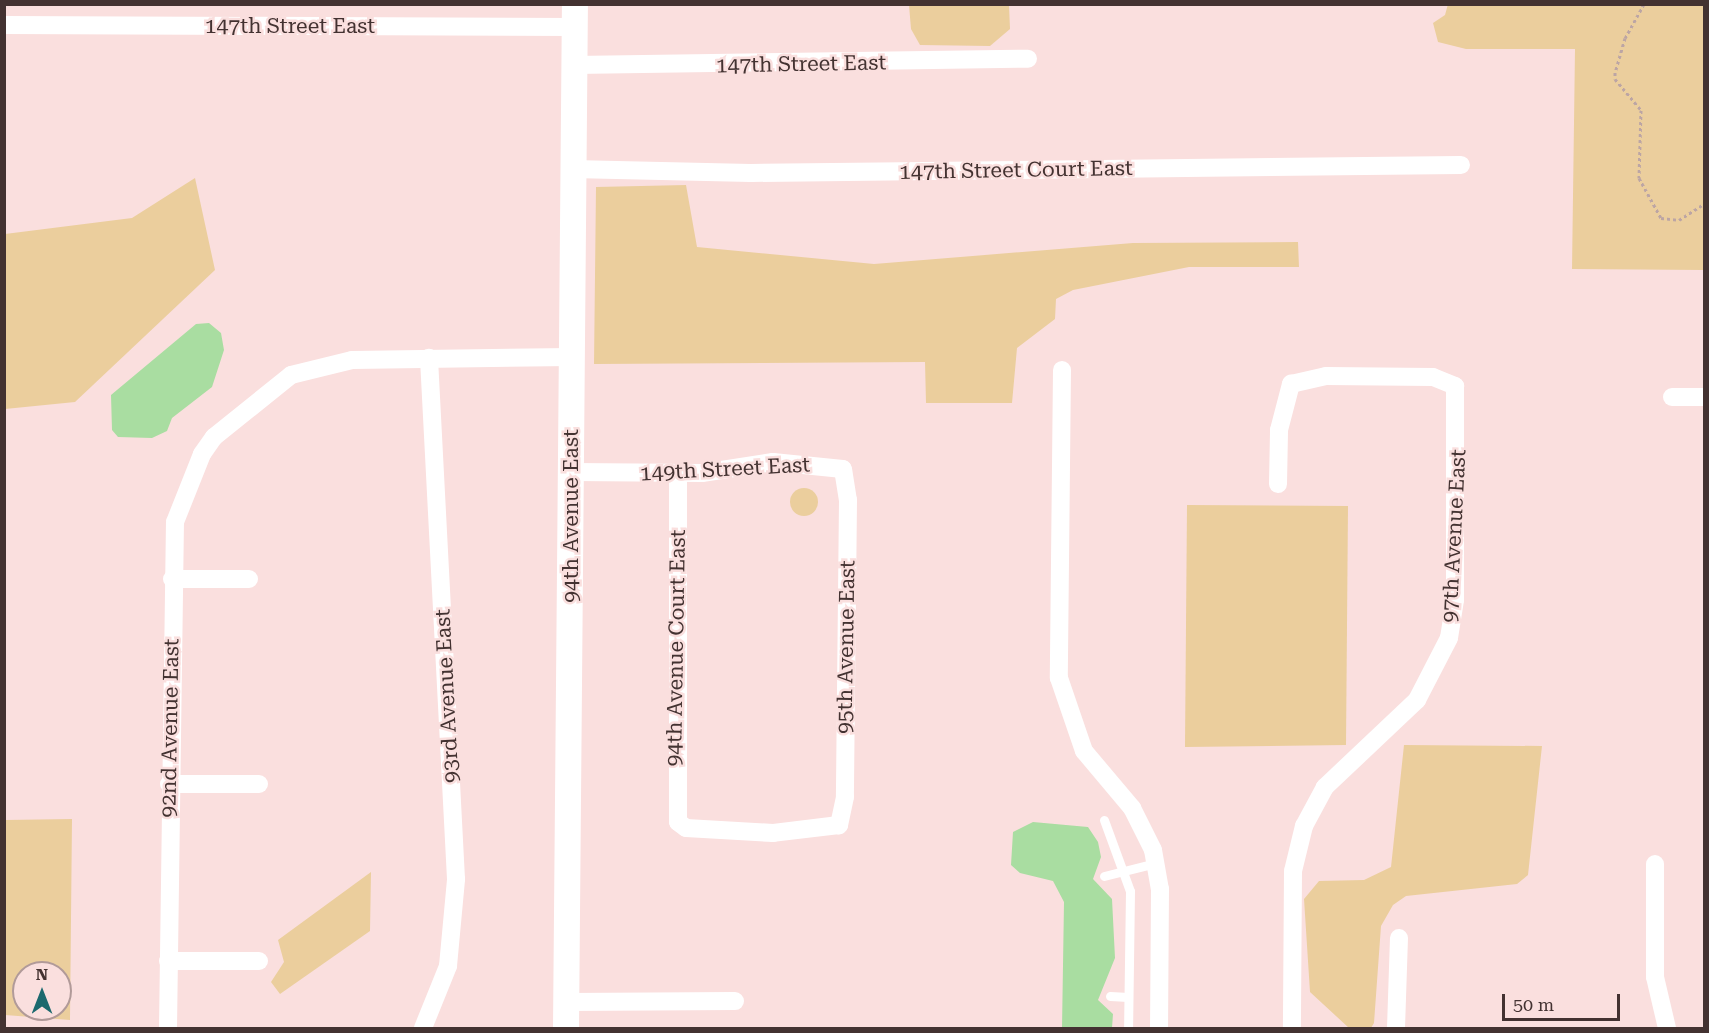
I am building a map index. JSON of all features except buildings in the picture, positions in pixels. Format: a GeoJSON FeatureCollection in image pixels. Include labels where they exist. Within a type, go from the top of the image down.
{"type":"FeatureCollection","features":[{"type":"Feature","properties":{"kind":"main road","name":"94th Avenue East"},"geometry":{"type":"LineString","coordinates":[[566,1029],[575,16]]}},
{"type":"Feature","properties":{"kind":"street","name":"147th Street East"},"geometry":{"type":"LineString","coordinates":[[4,25],[575,16]]}},
{"type":"Feature","properties":{"kind":"street","name":"147th Street East"},"geometry":{"type":"LineString","coordinates":[[574,64],[1028,59]]}},
{"type":"Feature","properties":{"kind":"street","name":"147th Street Court East"},"geometry":{"type":"LineString","coordinates":[[572,169],[751,173],[1461,165]]}},
{"type":"Feature","properties":{"kind":"street"},"geometry":{"type":"LineString","coordinates":[[429,358],[572,357]]}},
{"type":"Feature","properties":{"kind":"street","name":"92nd Avenue East"},"geometry":{"type":"LineString","coordinates":[[168,1029],[169,784],[175,522],[214,437],[291,375],[352,360],[429,358]]}},
{"type":"Feature","properties":{"kind":"street","name":"93rd Avenue East"},"geometry":{"type":"LineString","coordinates":[[423,1029],[448,966],[456,879],[429,358]]}},
{"type":"Feature","properties":{"kind":"street"},"geometry":{"type":"LineString","coordinates":[[1062,370],[1061,688],[1084,750],[1140,822],[1156,863],[1159,1029]]}},
{"type":"Feature","properties":{"kind":"street","name":"97th Avenue East"},"geometry":{"type":"LineString","coordinates":[[1278,484],[1279,430],[1291,384],[1326,376],[1433,377],[1455,386],[1456,566],[1449,638],[1417,700],[1325,787],[1304,826],[1293,871],[1292,1029]]}},
{"type":"Feature","properties":{"kind":"street"},"geometry":{"type":"LineString","coordinates":[[1672,396],[1704,397]]}},
{"type":"Feature","properties":{"kind":"street","name":"149th Street East"},"geometry":{"type":"LineString","coordinates":[[572,472],[678,474],[772,462],[843,469]]}},
{"type":"Feature","properties":{"kind":"street","name":"95th Avenue East"},"geometry":{"type":"LineString","coordinates":[[678,822],[686,828],[773,833],[839,825],[845,797],[848,500],[843,469]]}},
{"type":"Feature","properties":{"kind":"street","name":"94th Avenue Court East"},"geometry":{"type":"LineString","coordinates":[[678,474],[678,822]]}},
{"type":"Feature","properties":{"kind":"street"},"geometry":{"type":"LineString","coordinates":[[172,579],[249,579]]}},
{"type":"Feature","properties":{"kind":"street"},"geometry":{"type":"LineString","coordinates":[[169,784],[259,784]]}},
{"type":"Feature","properties":{"kind":"street"},"geometry":{"type":"LineString","coordinates":[[1655,864],[1655,977],[1667,1029]]}},
{"type":"Feature","properties":{"kind":"street"},"geometry":{"type":"LineString","coordinates":[[1396,1029],[1399,938]]}},
{"type":"Feature","properties":{"kind":"street"},"geometry":{"type":"LineString","coordinates":[[168,961],[259,961]]}},
{"type":"Feature","properties":{"kind":"street"},"geometry":{"type":"LineString","coordinates":[[567,1002],[735,1001]]}},
{"type":"Feature","properties":{"kind":"lane"},"geometry":{"type":"LineString","coordinates":[[1104,820],[1126,870],[1128,1029]]}},
{"type":"Feature","properties":{"kind":"lane"},"geometry":{"type":"LineString","coordinates":[[1104,876],[1156,863]]}},
{"type":"Feature","properties":{"kind":"lane"},"geometry":{"type":"LineString","coordinates":[[1110,996],[1128,998]]}},
{"type":"Feature","properties":{"kind":"path"},"geometry":{"type":"LineString","coordinates":[[1644,4],[1625,38],[1615,72],[1615,79],[1641,110],[1639,178],[1661,218],[1679,220],[1704,204]]}},
{"type":"Feature","properties":{"kind":"shaded area"},"geometry":{"type":"Polygon","coordinates":[[[1448,4],[1704,5],[1704,270],[1572,269],[1575,49],[1466,49],[1438,42],[1433,23],[1445,15],[1448,4]]]}},
{"type":"Feature","properties":{"kind":"shaded area"},"geometry":{"type":"Polygon","coordinates":[[[909,5],[1009,5],[1010,29],[990,46],[920,45],[911,29],[909,5]]]}},
{"type":"Feature","properties":{"kind":"shaded area"},"geometry":{"type":"Polygon","coordinates":[[[195,178],[215,270],[75,402],[5,409],[5,234],[132,218],[195,178]]]}},
{"type":"Feature","properties":{"kind":"shaded area"},"geometry":{"type":"Polygon","coordinates":[[[686,185],[697,247],[874,264],[1133,243],[1298,242],[1299,267],[1189,267],[1073,290],[1056,299],[1055,319],[1017,348],[1012,403],[926,403],[925,362],[594,364],[596,187],[686,185]]]}},
{"type":"Feature","properties":{"kind":"shaded area"},"geometry":{"type":"Polygon","coordinates":[[[209,323],[221,333],[224,350],[212,387],[172,418],[167,431],[152,438],[118,437],[112,430],[111,395],[196,324],[209,323]]]}},
{"type":"Feature","properties":{"kind":"shaded area"},"geometry":{"type":"Polygon","coordinates":[[[804,488],[814,492],[818,502],[814,512],[804,516],[794,512],[790,502],[794,492],[804,488]]]}},
{"type":"Feature","properties":{"kind":"shaded area"},"geometry":{"type":"Polygon","coordinates":[[[1187,505],[1348,506],[1346,745],[1185,747],[1187,505]]]}},
{"type":"Feature","properties":{"kind":"shaded area"},"geometry":{"type":"Polygon","coordinates":[[[1404,745],[1542,746],[1528,875],[1517,884],[1406,896],[1393,905],[1381,926],[1374,1023],[1371,1028],[1349,1028],[1310,992],[1304,899],[1319,881],[1364,880],[1391,867],[1404,745]]]}},
{"type":"Feature","properties":{"kind":"shaded area"},"geometry":{"type":"Polygon","coordinates":[[[72,819],[71,961],[12,961],[12,1016],[5,1015],[5,820],[72,819]]]}},
{"type":"Feature","properties":{"kind":"shaded area"},"geometry":{"type":"Polygon","coordinates":[[[1033,822],[1088,827],[1098,842],[1101,857],[1093,879],[1112,899],[1115,958],[1098,1000],[1113,1014],[1112,1028],[1062,1028],[1064,902],[1053,881],[1020,873],[1011,865],[1013,832],[1033,822]]]}},
{"type":"Feature","properties":{"kind":"shaded area"},"geometry":{"type":"Polygon","coordinates":[[[371,872],[370,931],[280,994],[271,982],[284,962],[278,940],[371,872]]]}}]}
